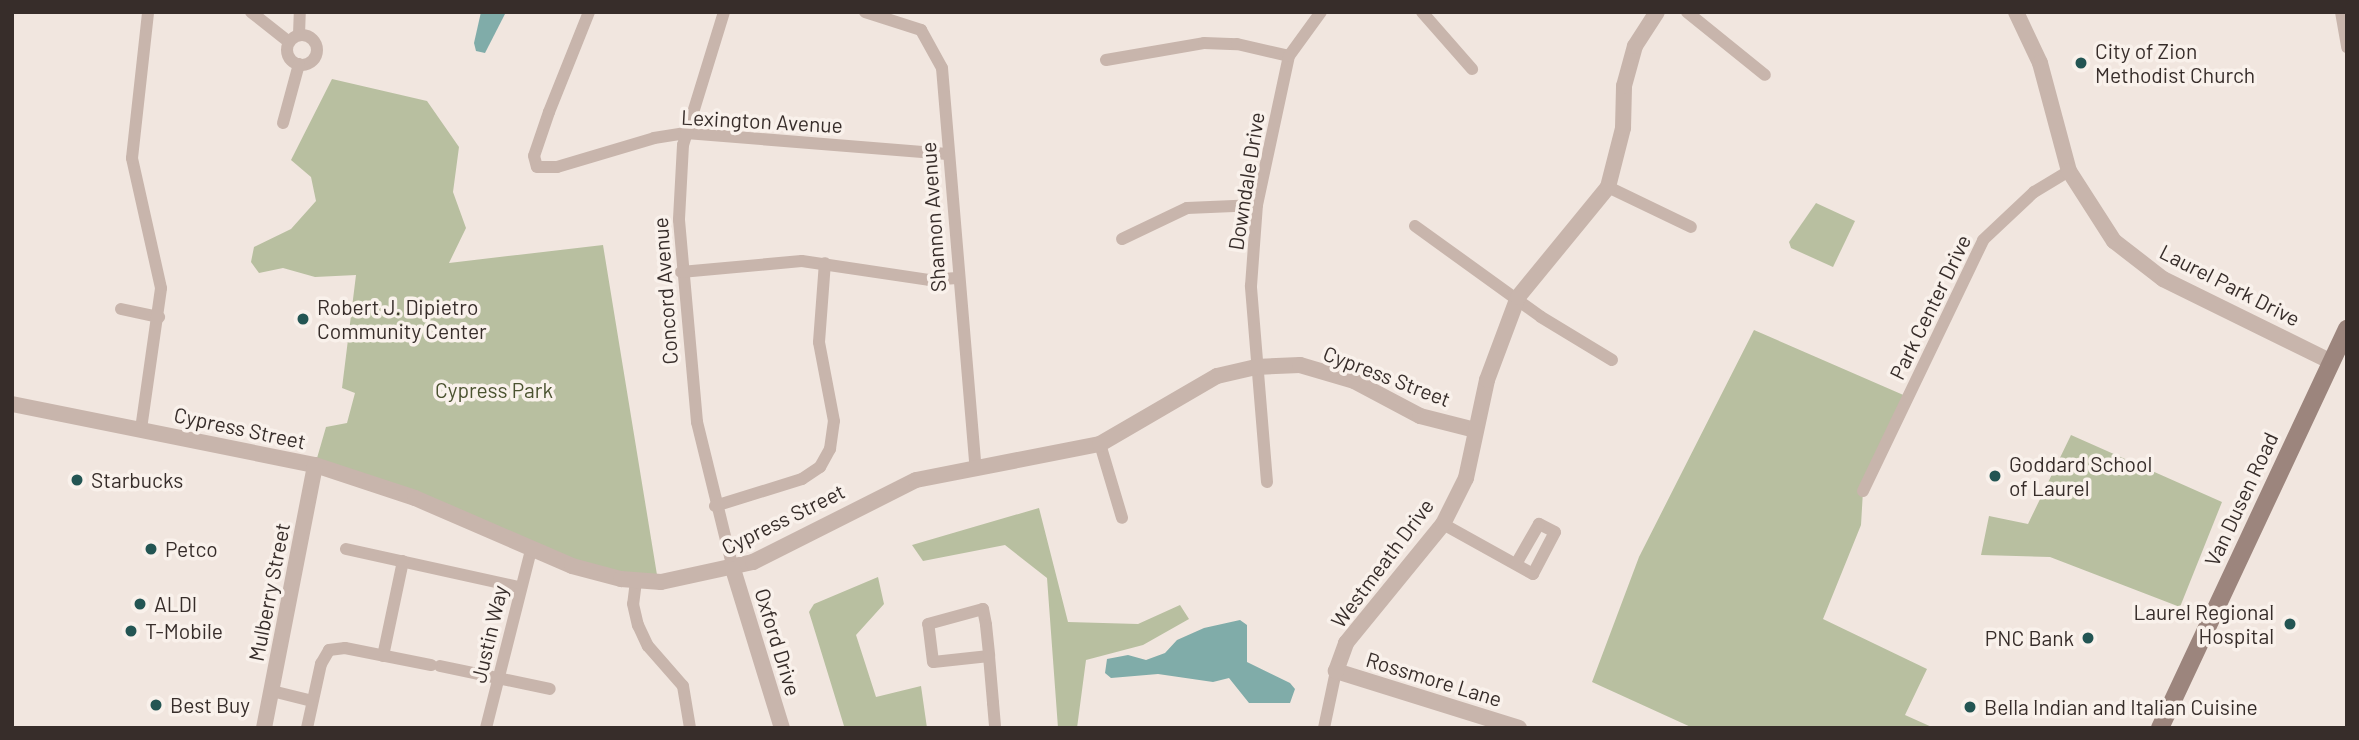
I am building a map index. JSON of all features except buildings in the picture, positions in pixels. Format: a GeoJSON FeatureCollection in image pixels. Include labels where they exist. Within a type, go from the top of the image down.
{"type":"FeatureCollection","features":[{"type":"Feature","properties":{"kind":"main road","name":"Van Dusen Road"},"geometry":{"type":"LineString","coordinates":[[2160,728],[2347,329]]}},
{"type":"Feature","properties":{"kind":"street"},"geometry":{"type":"LineString","coordinates":[[141,429],[159,317],[159,275],[132,158],[148,12]]}},
{"type":"Feature","properties":{"kind":"street"},"geometry":{"type":"LineString","coordinates":[[251,12],[294,38],[314,41],[317,52],[310,62],[299,64]]}},
{"type":"Feature","properties":{"kind":"street"},"geometry":{"type":"LineString","coordinates":[[299,64],[287,53],[294,38],[300,12]]}},
{"type":"Feature","properties":{"kind":"street","name":"Lexington Avenue"},"geometry":{"type":"LineString","coordinates":[[589,12],[541,134],[534,156],[537,167],[557,167],[654,138],[686,133],[947,155]]}},
{"type":"Feature","properties":{"kind":"street","name":"Concord Avenue"},"geometry":{"type":"LineString","coordinates":[[724,12],[686,133],[679,191],[681,272],[692,387],[715,506],[733,569]]}},
{"type":"Feature","properties":{"kind":"street","name":"Shannon Avenue"},"geometry":{"type":"LineString","coordinates":[[865,12],[912,25],[930,40],[942,68],[957,278],[975,465]]}},
{"type":"Feature","properties":{"kind":"street","name":"Downdale Drive"},"geometry":{"type":"LineString","coordinates":[[1266,482],[1251,286],[1257,205],[1289,56],[1321,12]]}},
{"type":"Feature","properties":{"kind":"street"},"geometry":{"type":"LineString","coordinates":[[1422,12],[1472,69]]}},
{"type":"Feature","properties":{"kind":"street","name":"Westmeath Drive"},"geometry":{"type":"LineString","coordinates":[[1324,728],[1336,671],[1346,643],[1368,611],[1443,524],[1466,478],[1475,430],[1502,332],[1518,297],[1608,187],[1623,128],[1627,76],[1636,46],[1657,12]]}},
{"type":"Feature","properties":{"kind":"street"},"geometry":{"type":"LineString","coordinates":[[1687,12],[1765,75]]}},
{"type":"Feature","properties":{"kind":"street","name":"Laurel Park Drive"},"geometry":{"type":"LineString","coordinates":[[2017,12],[2040,64],[2069,171],[2095,218],[2126,253],[2147,268],[2330,361]]}},
{"type":"Feature","properties":{"kind":"street"},"geometry":{"type":"LineString","coordinates":[[2341,12],[2347,47]]}},
{"type":"Feature","properties":{"kind":"street"},"geometry":{"type":"LineString","coordinates":[[1107,60],[1204,43],[1237,44],[1289,56]]}},
{"type":"Feature","properties":{"kind":"street"},"geometry":{"type":"LineString","coordinates":[[284,123],[299,64]]}},
{"type":"Feature","properties":{"kind":"street","name":"Park Center Drive"},"geometry":{"type":"LineString","coordinates":[[1863,491],[1983,240],[2026,198],[2069,171]]}},
{"type":"Feature","properties":{"kind":"street"},"geometry":{"type":"LineString","coordinates":[[1608,187],[1691,227]]}},
{"type":"Feature","properties":{"kind":"street"},"geometry":{"type":"LineString","coordinates":[[1122,239],[1186,208],[1257,205]]}},
{"type":"Feature","properties":{"kind":"street"},"geometry":{"type":"LineString","coordinates":[[1415,226],[1518,297],[1541,317],[1612,360]]}},
{"type":"Feature","properties":{"kind":"street"},"geometry":{"type":"LineString","coordinates":[[681,272],[792,261],[825,263],[929,280],[957,278]]}},
{"type":"Feature","properties":{"kind":"street"},"geometry":{"type":"LineString","coordinates":[[715,506],[803,479],[820,467],[831,449],[834,421],[818,342],[825,263]]}},
{"type":"Feature","properties":{"kind":"street"},"geometry":{"type":"LineString","coordinates":[[121,309],[159,317]]}},
{"type":"Feature","properties":{"kind":"street","name":"Cypress Street"},"geometry":{"type":"LineString","coordinates":[[12,404],[315,465],[415,498],[572,566],[636,581],[686,579],[733,569],[883,494],[975,465],[1100,444],[1217,376],[1256,367],[1300,365],[1354,381],[1420,416],[1475,430]]}},
{"type":"Feature","properties":{"kind":"street"},"geometry":{"type":"LineString","coordinates":[[1100,444],[1122,518]]}},
{"type":"Feature","properties":{"kind":"street","name":"Mulberry Street"},"geometry":{"type":"LineString","coordinates":[[264,728],[315,465]]}},
{"type":"Feature","properties":{"kind":"street"},"geometry":{"type":"LineString","coordinates":[[1443,524],[1516,565]]}},
{"type":"Feature","properties":{"kind":"street"},"geometry":{"type":"LineString","coordinates":[[346,549],[519,587]]}},
{"type":"Feature","properties":{"kind":"street","name":"Justin Way"},"geometry":{"type":"LineString","coordinates":[[486,728],[519,587],[531,550]]}},
{"type":"Feature","properties":{"kind":"street"},"geometry":{"type":"LineString","coordinates":[[383,656],[403,561]]}},
{"type":"Feature","properties":{"kind":"street","name":"Oxford Drive"},"geometry":{"type":"LineString","coordinates":[[733,569],[782,728]]}},
{"type":"Feature","properties":{"kind":"street"},"geometry":{"type":"LineString","coordinates":[[636,581],[633,604],[638,625],[648,646],[683,686],[690,728]]}},
{"type":"Feature","properties":{"kind":"street"},"geometry":{"type":"LineString","coordinates":[[989,656],[938,664],[930,657],[926,629],[933,621],[983,609],[989,656],[995,728]]}},
{"type":"Feature","properties":{"kind":"street"},"geometry":{"type":"LineString","coordinates":[[307,728],[321,664],[329,650],[345,648],[550,689]]}},
{"type":"Feature","properties":{"kind":"street","name":"Rossmore Lane"},"geometry":{"type":"LineString","coordinates":[[1336,671],[1519,728]]}},
{"type":"Feature","properties":{"kind":"street"},"geometry":{"type":"LineString","coordinates":[[272,691],[312,701]]}},
{"type":"Feature","properties":{"kind":"green space","name":"Cypress Park"},"geometry":{"type":"Polygon","coordinates":[[[332,79],[427,101],[459,147],[453,192],[466,228],[449,263],[603,245],[658,581],[621,579],[315,465],[326,427],[347,423],[355,393],[342,388],[356,275],[315,277],[283,268],[259,273],[251,262],[254,247],[291,229],[316,201],[311,177],[291,160],[332,79]]]}},
{"type":"Feature","properties":{"kind":"green space"},"geometry":{"type":"Polygon","coordinates":[[[1816,203],[1855,221],[1833,267],[1791,248],[1789,242],[1816,203]]]}},
{"type":"Feature","properties":{"kind":"green space"},"geometry":{"type":"Polygon","coordinates":[[[1754,330],[1908,397],[1863,491],[1861,525],[1823,619],[1927,669],[1905,715],[1934,728],[1693,728],[1592,682],[1639,557],[1754,330]]]}},
{"type":"Feature","properties":{"kind":"green space"},"geometry":{"type":"Polygon","coordinates":[[[2071,435],[2222,502],[2180,607],[2050,557],[1981,555],[1989,516],[2028,524],[2071,435]]]}},
{"type":"Feature","properties":{"kind":"green space"},"geometry":{"type":"Polygon","coordinates":[[[1039,508],[1068,622],[1138,624],[1180,605],[1189,619],[1143,645],[1086,660],[1077,728],[1058,728],[1047,578],[1005,545],[923,561],[912,545],[1039,508]]]}},
{"type":"Feature","properties":{"kind":"green space"},"geometry":{"type":"Polygon","coordinates":[[[878,577],[884,604],[856,635],[876,697],[921,686],[927,728],[844,726],[809,612],[814,604],[878,577]]]}},
{"type":"Feature","properties":{"kind":"water"},"geometry":{"type":"Polygon","coordinates":[[[481,12],[506,12],[485,53],[476,51],[474,43],[481,12]]]}},
{"type":"Feature","properties":{"kind":"water"},"geometry":{"type":"Polygon","coordinates":[[[1240,620],[1247,625],[1247,662],[1290,683],[1295,689],[1290,703],[1249,703],[1229,678],[1213,682],[1158,674],[1111,678],[1105,673],[1107,659],[1128,655],[1146,660],[1165,653],[1177,640],[1204,628],[1240,620]]]}},
{"type":"Feature","properties":{"kind":"place","name":"City of Zion Methodist Church"},"geometry":{"type":"Point","coordinates":[2081,63]}},
{"type":"Feature","properties":{"kind":"place","name":"Robert J. Dipietro Community Center"},"geometry":{"type":"Point","coordinates":[303,319]}},
{"type":"Feature","properties":{"kind":"place","name":"Goddard School of Laurel"},"geometry":{"type":"Point","coordinates":[1995,476]}},
{"type":"Feature","properties":{"kind":"place","name":"Starbucks"},"geometry":{"type":"Point","coordinates":[77,480]}},
{"type":"Feature","properties":{"kind":"place","name":"Petco"},"geometry":{"type":"Point","coordinates":[151,549]}},
{"type":"Feature","properties":{"kind":"place","name":"ALDI"},"geometry":{"type":"Point","coordinates":[140,604]}},
{"type":"Feature","properties":{"kind":"place","name":"Laurel Regional Hospital"},"geometry":{"type":"Point","coordinates":[2290,624]}},
{"type":"Feature","properties":{"kind":"place","name":"T-Mobile"},"geometry":{"type":"Point","coordinates":[131,631]}},
{"type":"Feature","properties":{"kind":"place","name":"PNC Bank"},"geometry":{"type":"Point","coordinates":[2088,638]}},
{"type":"Feature","properties":{"kind":"place","name":"Best Buy"},"geometry":{"type":"Point","coordinates":[156,705]}},
{"type":"Feature","properties":{"kind":"place","name":"Bella Indian and Italian Cuisine"},"geometry":{"type":"Point","coordinates":[1970,707]}}]}
